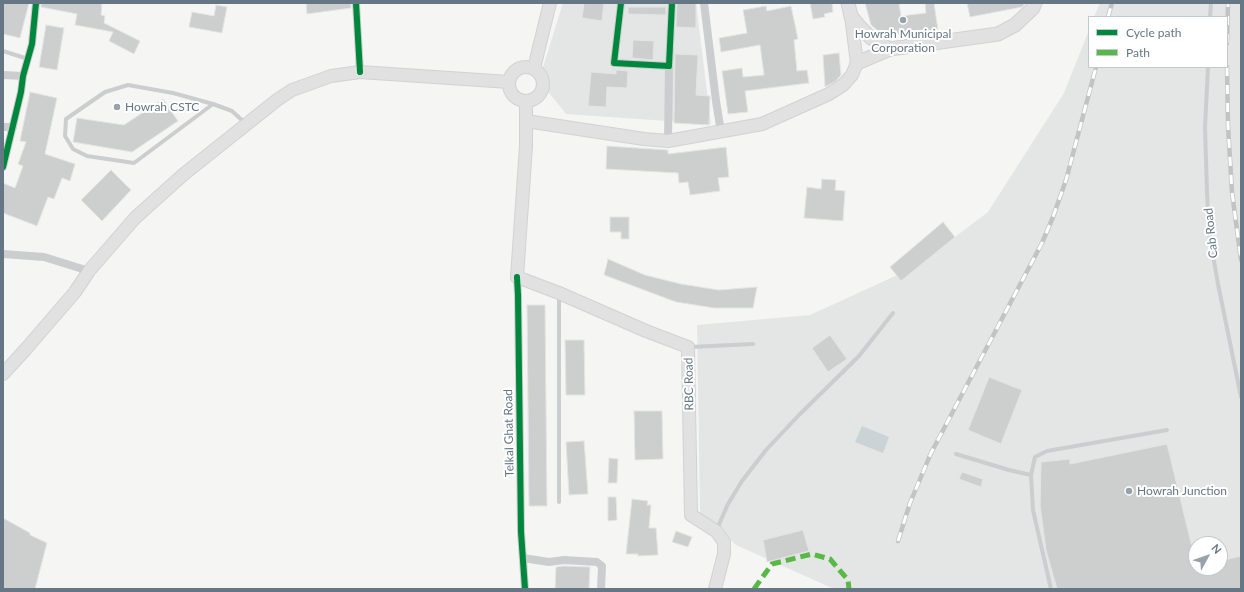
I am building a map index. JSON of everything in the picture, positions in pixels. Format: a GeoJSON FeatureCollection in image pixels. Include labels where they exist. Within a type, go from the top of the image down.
{"type":"FeatureCollection","features":[{"type":"Feature","properties":{"kind":"main road"},"geometry":{"type":"LineString","coordinates":[[534,68],[550,3]]}},
{"type":"Feature","properties":{"kind":"main road"},"geometry":{"type":"LineString","coordinates":[[857,64],[890,49],[998,34],[1015,25],[1033,8],[1035,3]]}},
{"type":"Feature","properties":{"kind":"main road"},"geometry":{"type":"LineString","coordinates":[[850,9],[870,37],[890,49]]}},
{"type":"Feature","properties":{"kind":"main road"},"geometry":{"type":"LineString","coordinates":[[526,120],[644,139],[668,141],[762,124],[829,94],[843,86],[852,75],[857,64],[850,9]]}},
{"type":"Feature","properties":{"kind":"main road"},"geometry":{"type":"LineString","coordinates":[[523,66],[534,68],[539,72],[544,82],[543,88],[537,97],[526,101],[515,97],[509,88],[509,82],[513,72],[523,66]]}},
{"type":"Feature","properties":{"kind":"main road"},"geometry":{"type":"LineString","coordinates":[[3,374],[65,303],[89,271],[135,218],[184,174],[277,100],[292,90],[331,76],[360,72],[509,82]]}},
{"type":"Feature","properties":{"kind":"main road"},"geometry":{"type":"LineString","coordinates":[[517,277],[526,146],[526,101]]}},
{"type":"Feature","properties":{"kind":"main road","name":"RBC Road"},"geometry":{"type":"LineString","coordinates":[[517,277],[688,347],[691,515],[716,531]]}},
{"type":"Feature","properties":{"kind":"main road"},"geometry":{"type":"LineString","coordinates":[[715,589],[724,554],[724,542],[716,531]]}},
{"type":"Feature","properties":{"kind":"street"},"geometry":{"type":"LineString","coordinates":[[3,167],[23,76],[32,44],[36,3]]}},
{"type":"Feature","properties":{"kind":"street"},"geometry":{"type":"LineString","coordinates":[[356,3],[360,72]]}},
{"type":"Feature","properties":{"kind":"street"},"geometry":{"type":"LineString","coordinates":[[621,3],[614,63],[669,66]]}},
{"type":"Feature","properties":{"kind":"street"},"geometry":{"type":"LineString","coordinates":[[668,141],[672,3]]}},
{"type":"Feature","properties":{"kind":"street"},"geometry":{"type":"LineString","coordinates":[[704,3],[716,101],[722,132]]}},
{"type":"Feature","properties":{"kind":"street"},"geometry":{"type":"LineString","coordinates":[[3,75],[23,76]]}},
{"type":"Feature","properties":{"kind":"street"},"geometry":{"type":"LineString","coordinates":[[3,127],[13,127]]}},
{"type":"Feature","properties":{"kind":"street"},"geometry":{"type":"LineString","coordinates":[[3,254],[44,257],[89,271]]}},
{"type":"Feature","properties":{"kind":"street","name":"Telkal Ghat Road"},"geometry":{"type":"LineString","coordinates":[[517,277],[521,532],[525,589]]}},
{"type":"Feature","properties":{"kind":"street"},"geometry":{"type":"LineString","coordinates":[[523,558],[548,562],[564,560],[597,562],[602,566],[601,589]]}},
{"type":"Feature","properties":{"kind":"lane"},"geometry":{"type":"LineString","coordinates":[[1210,16],[1211,3]]}},
{"type":"Feature","properties":{"kind":"lane"},"geometry":{"type":"LineString","coordinates":[[3,51],[28,59]]}},
{"type":"Feature","properties":{"kind":"lane","name":"Cab Road"},"geometry":{"type":"LineString","coordinates":[[1208,68],[1205,127],[1209,233],[1241,397]]}},
{"type":"Feature","properties":{"kind":"lane"},"geometry":{"type":"LineString","coordinates":[[213,104],[134,164],[87,156],[73,149],[65,136],[66,119],[105,92],[128,85],[173,93],[213,104],[232,112],[246,125]]}},
{"type":"Feature","properties":{"kind":"lane"},"geometry":{"type":"LineString","coordinates":[[559,293],[559,502]]}},
{"type":"Feature","properties":{"kind":"lane"},"geometry":{"type":"LineString","coordinates":[[716,531],[728,504],[742,480],[766,450],[859,356],[893,313]]}},
{"type":"Feature","properties":{"kind":"lane"},"geometry":{"type":"LineString","coordinates":[[688,347],[753,344]]}},
{"type":"Feature","properties":{"kind":"lane"},"geometry":{"type":"LineString","coordinates":[[1051,589],[1033,510],[1031,475],[1035,457],[1047,451],[1168,430]]}},
{"type":"Feature","properties":{"kind":"lane"},"geometry":{"type":"LineString","coordinates":[[956,454],[1031,475]]}},
{"type":"Feature","properties":{"kind":"shaded area"},"geometry":{"type":"Polygon","coordinates":[[[563,3],[696,3],[711,124],[566,114],[539,80],[563,3]]]}},
{"type":"Feature","properties":{"kind":"shaded area","name":"Howrah Junction"},"geometry":{"type":"Polygon","coordinates":[[[1100,3],[1241,3],[1241,589],[834,589],[736,545],[700,513],[697,325],[810,315],[915,267],[988,212],[1064,93],[1088,33],[1088,68],[1228,68],[1228,16],[1094,16],[1100,3]]]}},
{"type":"Feature","properties":{"kind":"shaded area"},"geometry":{"type":"Polygon","coordinates":[[[862,426],[889,437],[883,453],[855,442],[862,426]]]}},
{"type":"Feature","properties":{"kind":"building"},"geometry":{"type":"Polygon","coordinates":[[[3,3],[29,3],[20,38],[3,34],[3,3]]]}},
{"type":"Feature","properties":{"kind":"building"},"geometry":{"type":"Polygon","coordinates":[[[41,3],[102,3],[101,15],[105,16],[104,23],[140,41],[134,54],[109,41],[113,32],[75,25],[77,14],[41,7],[41,3]]]}},
{"type":"Feature","properties":{"kind":"building"},"geometry":{"type":"Polygon","coordinates":[[[306,3],[351,3],[351,8],[307,14],[306,3]]]}},
{"type":"Feature","properties":{"kind":"building"},"geometry":{"type":"Polygon","coordinates":[[[584,3],[604,3],[602,21],[582,18],[584,3]]]}},
{"type":"Feature","properties":{"kind":"building"},"geometry":{"type":"Polygon","coordinates":[[[677,3],[696,3],[696,28],[676,27],[677,3]]]}},
{"type":"Feature","properties":{"kind":"building"},"geometry":{"type":"Polygon","coordinates":[[[810,3],[832,3],[833,12],[824,14],[825,17],[813,19],[810,3]]]}},
{"type":"Feature","properties":{"kind":"building","name":"Howrah Municipal Corporation"},"geometry":{"type":"Polygon","coordinates":[[[865,3],[899,3],[901,16],[926,13],[925,3],[934,3],[938,30],[903,35],[882,34],[871,25],[865,3]]]}},
{"type":"Feature","properties":{"kind":"building"},"geometry":{"type":"Polygon","coordinates":[[[967,3],[1024,3],[1024,5],[1022,7],[970,17],[967,3]]]}},
{"type":"Feature","properties":{"kind":"building"},"geometry":{"type":"Polygon","coordinates":[[[216,5],[227,7],[222,33],[189,27],[192,12],[214,16],[216,5]]]}},
{"type":"Feature","properties":{"kind":"building"},"geometry":{"type":"Polygon","coordinates":[[[766,6],[767,11],[791,6],[798,39],[794,40],[797,71],[807,70],[809,83],[745,91],[748,112],[728,114],[722,71],[742,68],[743,77],[764,75],[760,45],[721,52],[719,38],[747,33],[743,10],[766,6]]]}},
{"type":"Feature","properties":{"kind":"building"},"geometry":{"type":"Polygon","coordinates":[[[628,7],[666,7],[666,15],[628,14],[628,7]]]}},
{"type":"Feature","properties":{"kind":"building"},"geometry":{"type":"Polygon","coordinates":[[[46,25],[64,28],[57,70],[39,67],[46,25]]]}},
{"type":"Feature","properties":{"kind":"building"},"geometry":{"type":"Polygon","coordinates":[[[633,40],[654,41],[653,60],[632,58],[633,40]]]}},
{"type":"Feature","properties":{"kind":"building"},"geometry":{"type":"Polygon","coordinates":[[[839,53],[841,75],[836,81],[825,87],[823,55],[839,53]]]}},
{"type":"Feature","properties":{"kind":"building"},"geometry":{"type":"Polygon","coordinates":[[[675,54],[698,55],[696,95],[710,96],[709,125],[674,123],[675,54]]]}},
{"type":"Feature","properties":{"kind":"building"},"geometry":{"type":"Polygon","coordinates":[[[616,70],[628,71],[627,88],[607,87],[606,107],[588,106],[591,72],[616,74],[616,70]]]}},
{"type":"Feature","properties":{"kind":"building"},"geometry":{"type":"Polygon","coordinates":[[[30,92],[57,98],[45,154],[75,164],[70,181],[62,178],[54,199],[48,197],[37,226],[3,213],[3,183],[15,188],[23,166],[18,164],[26,142],[20,141],[30,92]]]}},
{"type":"Feature","properties":{"kind":"building"},"geometry":{"type":"Polygon","coordinates":[[[163,99],[178,121],[132,152],[73,142],[77,118],[124,125],[163,99]]]}},
{"type":"Feature","properties":{"kind":"building"},"geometry":{"type":"Polygon","coordinates":[[[607,146],[668,150],[668,154],[726,147],[729,177],[718,178],[720,191],[690,195],[688,182],[679,183],[678,173],[606,169],[607,146]]]}},
{"type":"Feature","properties":{"kind":"building"},"geometry":{"type":"Polygon","coordinates":[[[111,170],[131,190],[102,221],[81,200],[111,170]]]}},
{"type":"Feature","properties":{"kind":"building"},"geometry":{"type":"Polygon","coordinates":[[[822,179],[836,180],[835,190],[845,191],[843,221],[804,218],[807,187],[821,189],[822,179]]]}},
{"type":"Feature","properties":{"kind":"building"},"geometry":{"type":"Polygon","coordinates":[[[610,217],[629,217],[629,239],[621,239],[621,232],[610,232],[610,217]]]}},
{"type":"Feature","properties":{"kind":"building"},"geometry":{"type":"Polygon","coordinates":[[[943,222],[955,237],[901,281],[890,267],[943,222]]]}},
{"type":"Feature","properties":{"kind":"building"},"geometry":{"type":"Polygon","coordinates":[[[608,259],[645,275],[681,284],[719,290],[757,287],[753,308],[714,308],[676,302],[604,275],[608,259]]]}},
{"type":"Feature","properties":{"kind":"building"},"geometry":{"type":"Polygon","coordinates":[[[527,305],[545,305],[547,506],[529,506],[527,305]]]}},
{"type":"Feature","properties":{"kind":"building"},"geometry":{"type":"Polygon","coordinates":[[[830,335],[847,359],[828,372],[812,348],[830,335]]]}},
{"type":"Feature","properties":{"kind":"building"},"geometry":{"type":"Polygon","coordinates":[[[565,340],[584,340],[585,395],[566,395],[565,340]]]}},
{"type":"Feature","properties":{"kind":"building"},"geometry":{"type":"Polygon","coordinates":[[[989,377],[1022,390],[1001,444],[968,430],[989,377]]]}},
{"type":"Feature","properties":{"kind":"building"},"geometry":{"type":"Polygon","coordinates":[[[634,411],[662,411],[663,459],[635,460],[634,411]]]}},
{"type":"Feature","properties":{"kind":"building"},"geometry":{"type":"Polygon","coordinates":[[[584,441],[588,494],[569,495],[566,442],[584,441]]]}},
{"type":"Feature","properties":{"kind":"building","name":"Howrah Junction"},"geometry":{"type":"Polygon","coordinates":[[[1167,444],[1189,536],[1188,536],[1188,576],[1228,576],[1228,559],[1241,556],[1241,589],[1057,589],[1046,550],[1040,505],[1041,462],[1070,459],[1070,464],[1167,444]]]}},
{"type":"Feature","properties":{"kind":"building"},"geometry":{"type":"Polygon","coordinates":[[[609,458],[618,459],[617,483],[608,483],[609,458]]]}},
{"type":"Feature","properties":{"kind":"building"},"geometry":{"type":"Polygon","coordinates":[[[962,472],[983,479],[981,487],[959,479],[962,472]]]}},
{"type":"Feature","properties":{"kind":"building"},"geometry":{"type":"Polygon","coordinates":[[[608,497],[616,497],[617,520],[608,521],[608,497]]]}},
{"type":"Feature","properties":{"kind":"building"},"geometry":{"type":"Polygon","coordinates":[[[632,499],[648,501],[647,505],[651,505],[649,528],[656,528],[658,555],[638,556],[638,554],[626,554],[632,499]]]}},
{"type":"Feature","properties":{"kind":"building"},"geometry":{"type":"Polygon","coordinates":[[[3,518],[30,533],[30,535],[47,543],[35,589],[3,589],[3,518]]]}},
{"type":"Feature","properties":{"kind":"building"},"geometry":{"type":"Polygon","coordinates":[[[803,530],[809,551],[767,562],[763,540],[803,530]]]}},
{"type":"Feature","properties":{"kind":"building"},"geometry":{"type":"Polygon","coordinates":[[[676,531],[692,537],[688,547],[672,542],[676,531]]]}},
{"type":"Feature","properties":{"kind":"building"},"geometry":{"type":"Polygon","coordinates":[[[556,567],[590,567],[589,589],[555,589],[556,567]]]}},
{"type":"Feature","properties":{"kind":"railway"},"geometry":{"type":"LineString","coordinates":[[1108,16],[1112,3]]}},
{"type":"Feature","properties":{"kind":"railway"},"geometry":{"type":"LineString","coordinates":[[1228,3],[1228,16]]}},
{"type":"Feature","properties":{"kind":"railway"},"geometry":{"type":"LineString","coordinates":[[898,541],[910,503],[931,453],[1042,243],[1053,217],[1066,180],[1096,68]]}},
{"type":"Feature","properties":{"kind":"railway"},"geometry":{"type":"LineString","coordinates":[[1227,68],[1228,126],[1232,192],[1241,260]]}},
{"type":"Feature","properties":{"kind":"marked path"},"geometry":{"type":"LineString","coordinates":[[754,589],[772,564],[812,554],[830,559],[848,580],[849,589]]}},
{"type":"Feature","properties":{"kind":"cycle path"},"geometry":{"type":"LineString","coordinates":[[3,167],[21,92],[23,76],[32,44],[36,3]]}},
{"type":"Feature","properties":{"kind":"cycle path"},"geometry":{"type":"LineString","coordinates":[[356,3],[360,72]]}},
{"type":"Feature","properties":{"kind":"cycle path"},"geometry":{"type":"LineString","coordinates":[[621,3],[614,63],[669,66],[672,3]]}},
{"type":"Feature","properties":{"kind":"cycle path"},"geometry":{"type":"LineString","coordinates":[[517,277],[521,532],[525,589]]}},
{"type":"Feature","properties":{"kind":"place","name":"Howrah Municipal Corporation"},"geometry":{"type":"Point","coordinates":[903,20]}},
{"type":"Feature","properties":{"kind":"place","name":"Howrah CSTC"},"geometry":{"type":"Point","coordinates":[117,107]}},
{"type":"Feature","properties":{"kind":"place","name":"Howrah Junction"},"geometry":{"type":"Point","coordinates":[1129,491]}}]}
